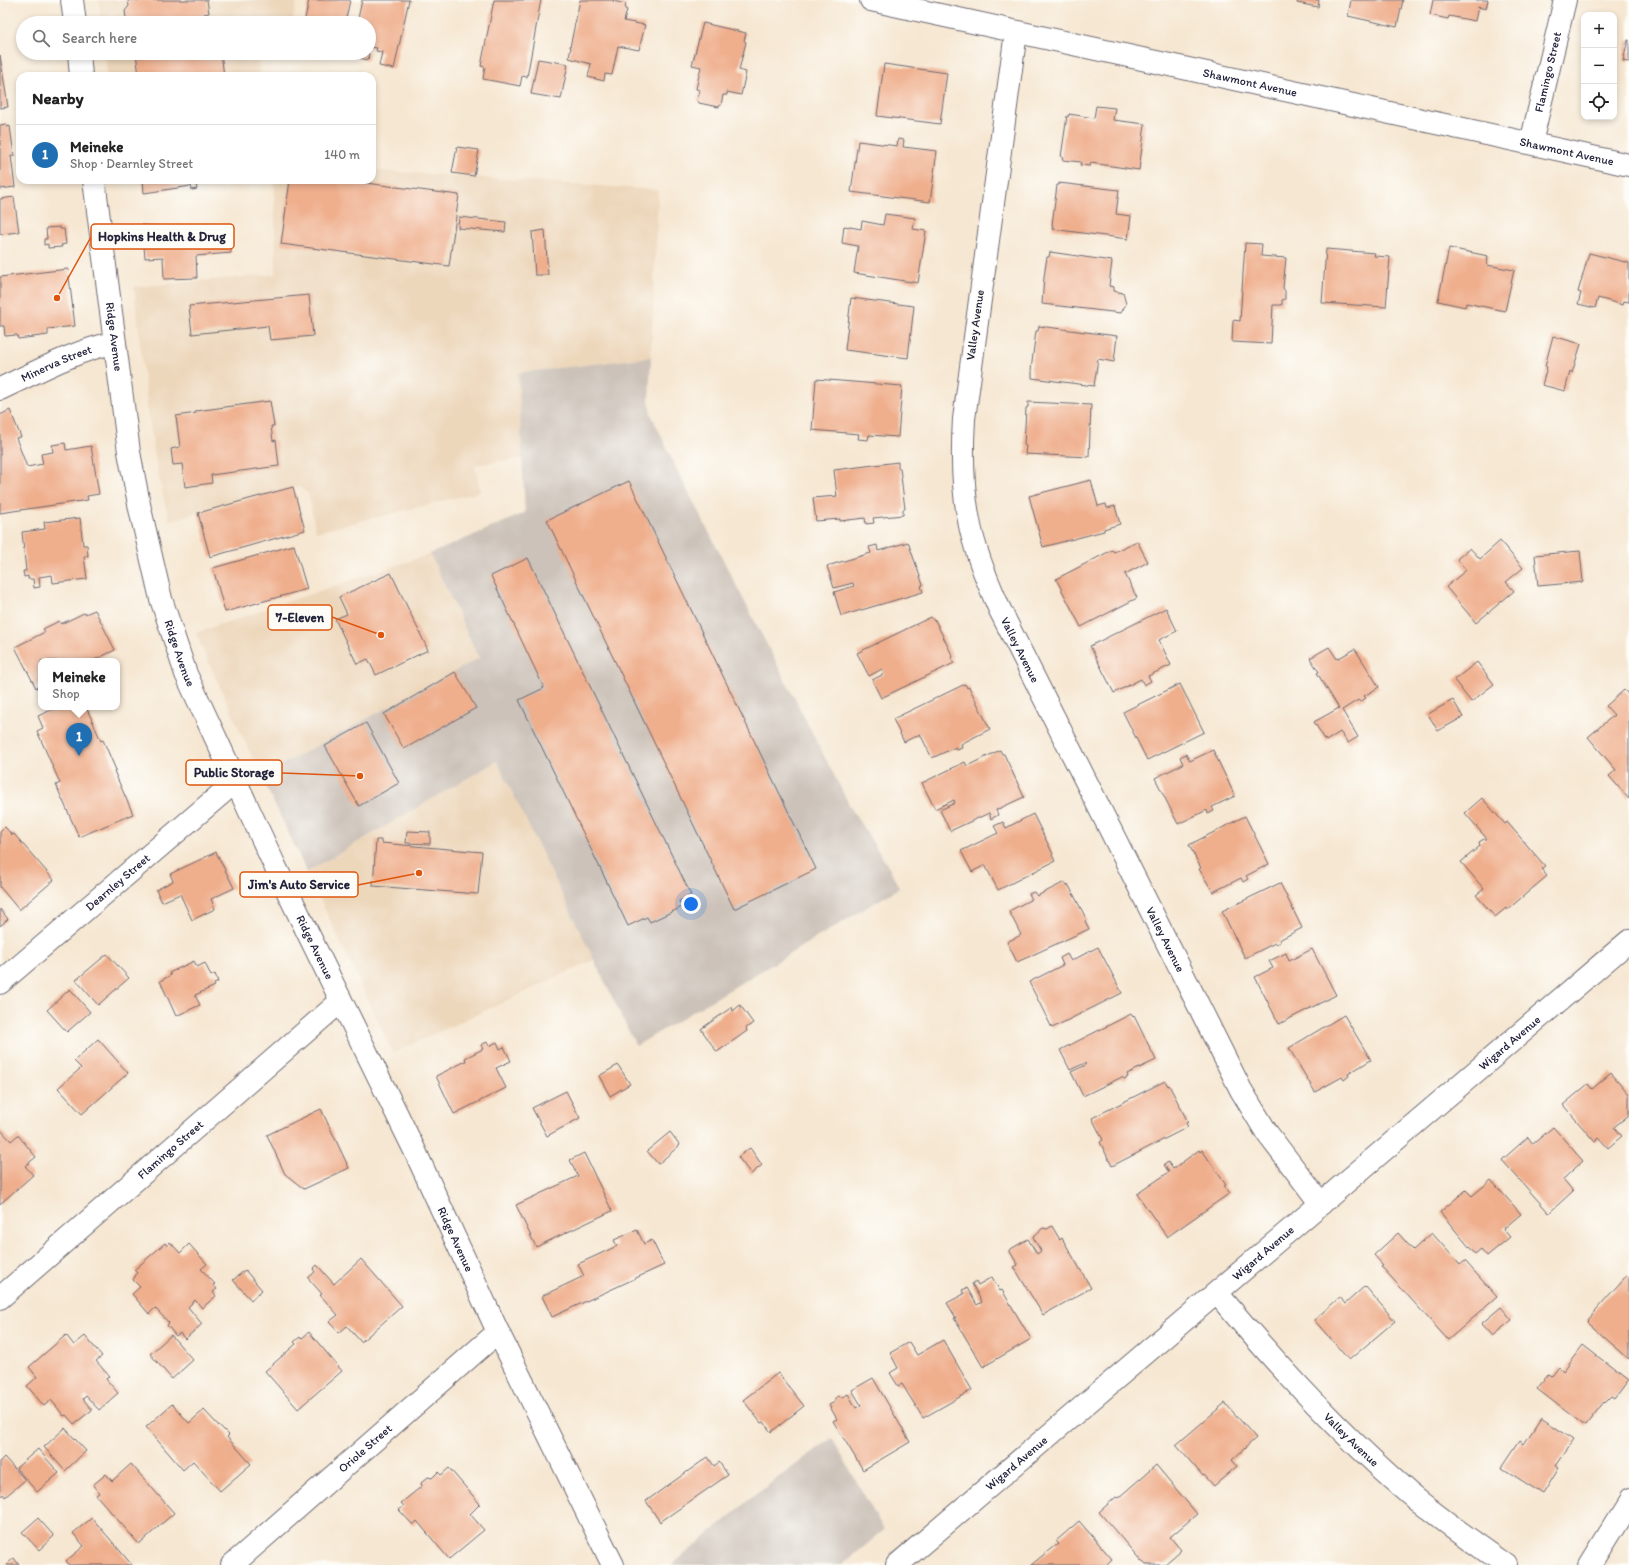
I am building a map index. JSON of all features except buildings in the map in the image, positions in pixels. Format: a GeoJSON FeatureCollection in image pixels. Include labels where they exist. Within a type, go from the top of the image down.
{"type":"FeatureCollection","features":[{"type":"Feature","properties":{"kind":"street"},"geometry":{"type":"LineString","coordinates":[[72,0],[74,16]]}},
{"type":"Feature","properties":{"kind":"street","name":"Shawmont Avenue"},"geometry":{"type":"LineString","coordinates":[[871,0],[1629,165]]}},
{"type":"Feature","properties":{"kind":"street","name":"Flamingo Street"},"geometry":{"type":"LineString","coordinates":[[1531,143],[1565,0]]}},
{"type":"Feature","properties":{"kind":"street","name":"Valley Avenue"},"geometry":{"type":"LineString","coordinates":[[1016,32],[964,419],[962,454],[968,516],[986,577],[998,608],[1241,1090],[1267,1133],[1321,1204]]}},
{"type":"Feature","properties":{"kind":"street"},"geometry":{"type":"LineString","coordinates":[[80,60],[81,72]]}},
{"type":"Feature","properties":{"kind":"street","name":"Ridge Avenue"},"geometry":{"type":"LineString","coordinates":[[94,184],[129,452],[140,509],[161,599],[186,674],[235,782],[414,1149],[498,1332],[613,1565]]}},
{"type":"Feature","properties":{"kind":"street","name":"Minerva Street"},"geometry":{"type":"LineString","coordinates":[[0,389],[85,351],[114,343]]}},
{"type":"Feature","properties":{"kind":"street","name":"Dearnley Street"},"geometry":{"type":"LineString","coordinates":[[0,983],[235,782]]}},
{"type":"Feature","properties":{"kind":"street","name":"Wigard Avenue"},"geometry":{"type":"LineString","coordinates":[[897,1565],[1629,941]]}},
{"type":"Feature","properties":{"kind":"street","name":"Flamingo Street"},"geometry":{"type":"LineString","coordinates":[[0,1298],[342,1001]]}},
{"type":"Feature","properties":{"kind":"street","name":"Valley Avenue"},"geometry":{"type":"LineString","coordinates":[[1217,1292],[1256,1340],[1309,1397],[1376,1464],[1410,1494],[1451,1526],[1506,1565]]}},
{"type":"Feature","properties":{"kind":"street","name":"Oriole Street"},"geometry":{"type":"LineString","coordinates":[[232,1565],[498,1332]]}},
{"type":"Feature","properties":{"kind":"street"},"geometry":{"type":"LineString","coordinates":[[1590,1565],[1629,1502]]}},
{"type":"Feature","properties":{"kind":"shaded area"},"geometry":{"type":"Polygon","coordinates":[[[99,0],[297,0],[294,16],[100,16],[99,0]]]}},
{"type":"Feature","properties":{"kind":"shaded area"},"geometry":{"type":"Polygon","coordinates":[[[106,60],[258,60],[259,72],[107,72],[106,60]]]}},
{"type":"Feature","properties":{"kind":"shaded area"},"geometry":{"type":"Polygon","coordinates":[[[376,170],[658,190],[651,357],[518,373],[523,458],[475,465],[480,492],[316,532],[308,494],[300,487],[293,487],[169,521],[157,468],[148,413],[134,287],[276,274],[274,184],[376,184],[376,170]]]}},
{"type":"Feature","properties":{"kind":"shaded area"},"geometry":{"type":"Polygon","coordinates":[[[651,357],[649,400],[651,414],[678,472],[852,810],[891,871],[899,888],[636,1046],[497,761],[307,872],[261,776],[479,658],[430,554],[525,513],[518,373],[651,357]]]}},
{"type":"Feature","properties":{"kind":"shaded area"},"geometry":{"type":"Polygon","coordinates":[[[430,554],[479,658],[261,776],[195,633],[430,554]]]}},
{"type":"Feature","properties":{"kind":"shaded area"},"geometry":{"type":"Polygon","coordinates":[[[497,761],[594,960],[393,1053],[307,872],[497,761]]]}},
{"type":"Feature","properties":{"kind":"shaded area"},"geometry":{"type":"Polygon","coordinates":[[[832,1438],[884,1530],[842,1565],[672,1565],[756,1494],[832,1438]]]}},
{"type":"Feature","properties":{"kind":"place","name":"Hopkins Health & Drug"},"geometry":{"type":"Point","coordinates":[57,298]}},
{"type":"Feature","properties":{"kind":"place","name":"7-Eleven"},"geometry":{"type":"Point","coordinates":[381,635]}},
{"type":"Feature","properties":{"kind":"place","name":"Meineke"},"geometry":{"type":"Point","coordinates":[79,756]}},
{"type":"Feature","properties":{"kind":"place","name":"Public Storage"},"geometry":{"type":"Point","coordinates":[360,776]}},
{"type":"Feature","properties":{"kind":"place","name":"Jim's Auto Service"},"geometry":{"type":"Point","coordinates":[419,873]}}]}
